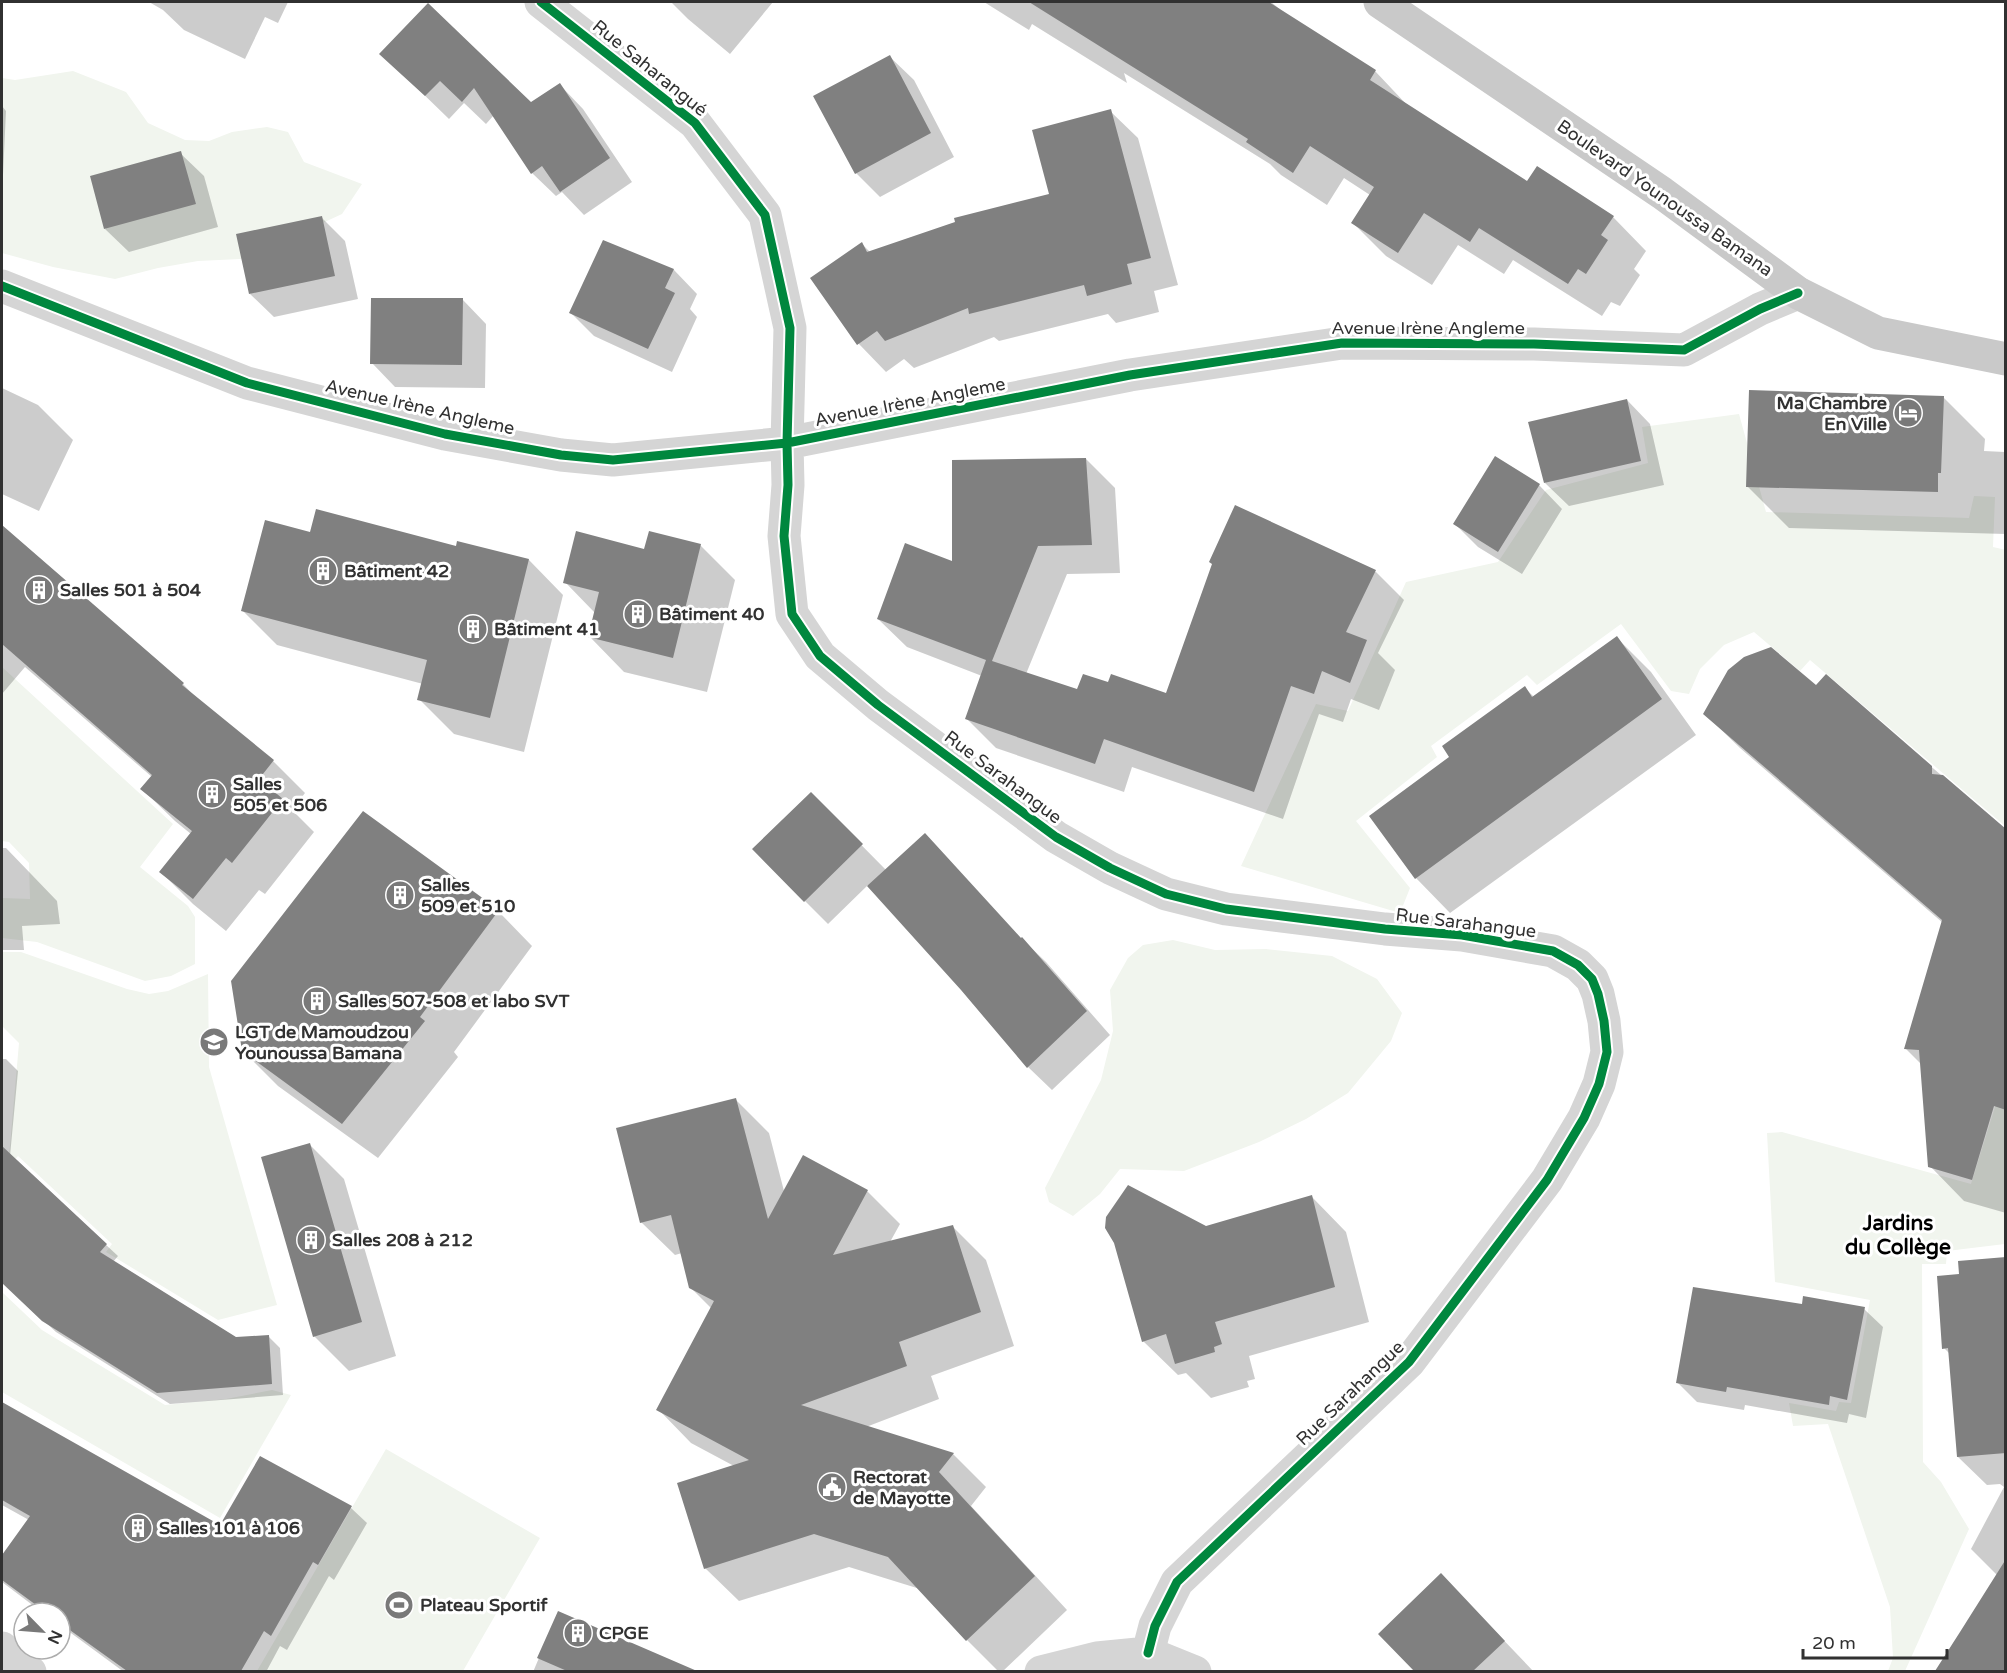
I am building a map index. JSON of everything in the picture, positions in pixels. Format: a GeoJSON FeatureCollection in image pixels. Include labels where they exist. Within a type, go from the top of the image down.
{"type":"FeatureCollection","features":[{"type":"Feature","properties":{"kind":"main road","name":"Boulevard Younoussa Bamana"},"geometry":{"type":"LineString","coordinates":[[1380,2],[1662,193],[1798,293],[1878,333],[2006,359]]}},
{"type":"Feature","properties":{"kind":"street","name":"Rue Saharangué"},"geometry":{"type":"LineString","coordinates":[[540,2],[695,123],[765,216],[790,328],[787,443]]}},
{"type":"Feature","properties":{"kind":"street","name":"Avenue Irène Angleme"},"geometry":{"type":"LineString","coordinates":[[2,286],[247,383],[445,434],[561,455],[613,460],[787,443],[1130,375],[1342,343],[1534,344],[1684,350],[1760,309],[1798,293]]}},
{"type":"Feature","properties":{"kind":"street","name":"Rue Sarahangue"},"geometry":{"type":"LineString","coordinates":[[787,443],[788,485],[784,536],[792,614],[820,656],[878,705],[1056,837],[1110,868],[1166,894],[1226,909],[1385,929],[1462,935],[1553,951],[1578,965],[1592,979],[1598,994],[1607,1052],[1599,1084],[1584,1118],[1547,1180],[1409,1362],[1177,1582],[1155,1626],[1148,1653]]}},
{"type":"Feature","properties":{"kind":"street"},"geometry":{"type":"LineString","coordinates":[[2,1647],[30,1671]]}},
{"type":"Feature","properties":{"kind":"street"},"geometry":{"type":"LineString","coordinates":[[1041,1671],[1097,1658],[1148,1653],[1195,1671]]}},
{"type":"Feature","properties":{"kind":"shaded area"},"geometry":{"type":"Polygon","coordinates":[[[73,71],[126,92],[148,123],[185,140],[209,141],[232,132],[267,127],[288,132],[304,162],[362,184],[342,214],[290,238],[259,258],[198,261],[115,279],[53,267],[2,253],[2,78],[15,80],[73,71]]]}},
{"type":"Feature","properties":{"kind":"shaded area"},"geometry":{"type":"Polygon","coordinates":[[[1739,414],[1766,512],[1969,518],[1974,496],[1995,497],[1993,547],[2006,550],[2005,826],[1810,660],[1800,671],[1754,632],[1724,645],[1700,669],[1689,694],[1671,691],[1621,624],[1537,685],[1527,675],[1431,746],[1437,757],[1356,821],[1410,888],[1400,913],[1241,866],[1316,704],[1348,711],[1406,582],[1498,562],[1546,490],[1648,463],[1642,427],[1739,414]]]}},
{"type":"Feature","properties":{"kind":"shaded area"},"geometry":{"type":"Polygon","coordinates":[[[2,667],[173,824],[140,867],[188,906],[195,917],[195,964],[171,976],[145,981],[37,942],[2,938],[2,898],[30,899],[29,863],[9,842],[2,841],[2,667]]]}},
{"type":"Feature","properties":{"kind":"shaded area"},"geometry":{"type":"Polygon","coordinates":[[[1173,940],[1215,950],[1266,949],[1332,956],[1377,979],[1402,1013],[1391,1041],[1348,1093],[1306,1119],[1259,1142],[1184,1171],[1120,1169],[1100,1194],[1073,1216],[1049,1202],[1045,1188],[1101,1080],[1113,1031],[1110,990],[1128,958],[1143,945],[1173,940]]]}},
{"type":"Feature","properties":{"kind":"shaded area"},"geometry":{"type":"Polygon","coordinates":[[[2,952],[21,952],[127,989],[149,994],[168,991],[208,974],[209,1067],[277,1305],[218,1320],[106,1252],[112,1244],[18,1156],[8,1168],[19,1043],[2,1026],[2,952]]]}},
{"type":"Feature","properties":{"kind":"shaded area"},"geometry":{"type":"Polygon","coordinates":[[[2005,1075],[2005,1244],[1947,1251],[1946,1264],[1922,1264],[1923,1462],[1941,1482],[1969,1529],[1905,1671],[1888,1671],[1893,1658],[1890,1607],[1828,1424],[1793,1426],[1789,1403],[1836,1411],[1839,1402],[1851,1403],[1870,1300],[1775,1282],[1767,1133],[1782,1132],[1971,1184],[2005,1075]]]}},
{"type":"Feature","properties":{"kind":"shaded area"},"geometry":{"type":"Polygon","coordinates":[[[2,1292],[42,1330],[165,1405],[226,1399],[272,1390],[291,1395],[220,1518],[2,1392],[2,1292]]]}},
{"type":"Feature","properties":{"kind":"shaded area","name":"Plateau Sportif"},"geometry":{"type":"Polygon","coordinates":[[[386,1449],[540,1538],[463,1671],[257,1671],[386,1449]]]}},
{"type":"Feature","properties":{"kind":"building"},"geometry":{"type":"Polygon","coordinates":[[[1029,2],[1269,2],[1376,70],[1370,80],[1527,181],[1537,166],[1614,216],[1601,235],[1608,240],[1586,274],[1578,269],[1568,284],[1479,228],[1470,242],[1424,213],[1398,253],[1351,223],[1374,187],[1310,146],[1293,173],[1246,142],[1248,139],[1029,2]]]}},
{"type":"Feature","properties":{"kind":"building"},"geometry":{"type":"Polygon","coordinates":[[[428,3],[531,102],[560,83],[610,158],[560,192],[542,166],[531,174],[474,88],[462,102],[440,81],[425,96],[379,54],[428,3]]]}},
{"type":"Feature","properties":{"kind":"building"},"geometry":{"type":"Polygon","coordinates":[[[890,55],[931,133],[855,174],[813,96],[890,55]]]}},
{"type":"Feature","properties":{"kind":"building"},"geometry":{"type":"Polygon","coordinates":[[[1111,109],[1151,258],[1127,264],[1132,284],[1087,296],[1084,285],[969,314],[968,308],[885,341],[877,331],[857,345],[810,278],[862,242],[867,252],[955,222],[954,218],[1049,194],[1032,130],[1111,109]]]}},
{"type":"Feature","properties":{"kind":"building"},"geometry":{"type":"Polygon","coordinates":[[[181,151],[196,204],[104,229],[90,176],[181,151]]]}},
{"type":"Feature","properties":{"kind":"building"},"geometry":{"type":"Polygon","coordinates":[[[322,216],[335,276],[249,294],[236,234],[322,216]]]}},
{"type":"Feature","properties":{"kind":"building"},"geometry":{"type":"Polygon","coordinates":[[[603,240],[674,269],[665,288],[675,293],[648,349],[569,313],[603,240]]]}},
{"type":"Feature","properties":{"kind":"building"},"geometry":{"type":"Polygon","coordinates":[[[371,298],[463,298],[462,365],[370,364],[371,298]]]}},
{"type":"Feature","properties":{"kind":"building"},"geometry":{"type":"Polygon","coordinates":[[[1749,390],[1944,396],[1941,473],[1938,473],[1938,492],[1746,487],[1749,390]]]}},
{"type":"Feature","properties":{"kind":"building"},"geometry":{"type":"Polygon","coordinates":[[[1627,399],[1641,461],[1544,483],[1528,422],[1627,399]]]}},
{"type":"Feature","properties":{"kind":"building"},"geometry":{"type":"Polygon","coordinates":[[[1495,456],[1540,484],[1498,552],[1453,524],[1495,456]]]}},
{"type":"Feature","properties":{"kind":"building"},"geometry":{"type":"Polygon","coordinates":[[[1086,458],[1092,545],[1038,546],[992,661],[1077,689],[1083,674],[1108,682],[1111,674],[1166,693],[1212,564],[1209,562],[1235,505],[1376,570],[1346,632],[1367,640],[1350,683],[1322,671],[1314,694],[1291,686],[1254,792],[1104,739],[1095,764],[965,719],[986,660],[877,619],[905,543],[952,561],[952,460],[1086,458]]]}},
{"type":"Feature","properties":{"kind":"building"},"geometry":{"type":"Polygon","coordinates":[[[316,509],[456,546],[457,541],[529,559],[490,718],[417,700],[427,660],[241,611],[265,520],[310,532],[316,509]]]}},
{"type":"Feature","properties":{"kind":"building"},"geometry":{"type":"Polygon","coordinates":[[[2,525],[184,683],[182,685],[274,760],[259,779],[283,799],[232,863],[226,858],[193,899],[159,872],[192,831],[140,789],[152,775],[2,644],[2,525]]]}},
{"type":"Feature","properties":{"kind":"building","name":"Bâtiment 40"},"geometry":{"type":"Polygon","coordinates":[[[576,531],[644,549],[649,531],[701,544],[673,658],[588,637],[599,592],[563,583],[576,531]]]}},
{"type":"Feature","properties":{"kind":"building"},"geometry":{"type":"Polygon","coordinates":[[[1617,636],[1662,699],[1415,879],[1369,816],[1449,757],[1442,746],[1525,686],[1532,697],[1617,636]]]}},
{"type":"Feature","properties":{"kind":"building"},"geometry":{"type":"Polygon","coordinates":[[[1771,647],[1816,685],[1826,674],[1932,766],[1932,774],[1943,775],[2006,829],[2006,1110],[1994,1106],[1972,1180],[1928,1167],[1919,1050],[1904,1049],[1942,920],[1703,714],[1728,670],[1744,657],[1771,647]]]}},
{"type":"Feature","properties":{"kind":"building"},"geometry":{"type":"Polygon","coordinates":[[[811,792],[863,844],[804,902],[752,849],[811,792]]]}},
{"type":"Feature","properties":{"kind":"building"},"geometry":{"type":"Polygon","coordinates":[[[363,811],[499,910],[420,1017],[425,1021],[342,1124],[242,1051],[231,981],[363,811]]]}},
{"type":"Feature","properties":{"kind":"building"},"geometry":{"type":"Polygon","coordinates":[[[925,833],[1087,1011],[1027,1068],[961,990],[867,886],[925,833]]]}},
{"type":"Feature","properties":{"kind":"building"},"geometry":{"type":"Polygon","coordinates":[[[736,1098],[768,1219],[803,1155],[868,1190],[833,1255],[953,1225],[981,1312],[899,1342],[907,1366],[801,1405],[954,1453],[939,1472],[1035,1576],[966,1641],[888,1557],[814,1534],[704,1569],[677,1483],[749,1460],[656,1410],[714,1301],[689,1288],[671,1215],[640,1223],[616,1128],[736,1098]]]}},
{"type":"Feature","properties":{"kind":"building","name":"Salles 208 à 212"},"geometry":{"type":"Polygon","coordinates":[[[310,1143],[362,1322],[313,1337],[261,1157],[310,1143]]]}},
{"type":"Feature","properties":{"kind":"building"},"geometry":{"type":"Polygon","coordinates":[[[2,1146],[107,1244],[100,1252],[236,1337],[269,1335],[272,1384],[157,1393],[42,1321],[2,1283],[2,1146]]]}},
{"type":"Feature","properties":{"kind":"building"},"geometry":{"type":"Polygon","coordinates":[[[1128,1185],[1206,1226],[1312,1195],[1335,1287],[1215,1322],[1222,1344],[1214,1347],[1215,1352],[1175,1364],[1166,1334],[1142,1342],[1114,1243],[1105,1228],[1106,1217],[1128,1185]]]}},
{"type":"Feature","properties":{"kind":"building"},"geometry":{"type":"Polygon","coordinates":[[[2006,1257],[2006,1453],[1957,1457],[1948,1348],[1942,1349],[1937,1276],[1959,1274],[1958,1261],[2006,1257]]]}},
{"type":"Feature","properties":{"kind":"building"},"geometry":{"type":"Polygon","coordinates":[[[1693,1287],[1802,1304],[1803,1296],[1865,1307],[1847,1400],[1830,1396],[1829,1405],[1727,1387],[1726,1392],[1676,1383],[1693,1287]]]}},
{"type":"Feature","properties":{"kind":"building"},"geometry":{"type":"Polygon","coordinates":[[[2,1402],[220,1525],[260,1456],[352,1506],[318,1565],[313,1562],[271,1636],[264,1631],[241,1671],[127,1671],[72,1632],[72,1601],[31,1601],[2,1580],[2,1555],[30,1516],[2,1500],[2,1402]]]}},
{"type":"Feature","properties":{"kind":"building"},"geometry":{"type":"Polygon","coordinates":[[[2006,1559],[2006,1671],[1935,1671],[1960,1632],[2006,1559]]]}},
{"type":"Feature","properties":{"kind":"building"},"geometry":{"type":"Polygon","coordinates":[[[1441,1573],[1505,1641],[1473,1671],[1414,1671],[1378,1634],[1441,1573]]]}},
{"type":"Feature","properties":{"kind":"building","name":"CPGE"},"geometry":{"type":"Polygon","coordinates":[[[558,1611],[697,1671],[567,1671],[537,1658],[558,1611]]]}},
{"type":"Feature","properties":{"kind":"cycle path"},"geometry":{"type":"LineString","coordinates":[[541,2],[695,123],[765,215],[790,328],[788,485],[784,536],[792,614],[820,656],[878,705],[1056,837],[1110,868],[1166,894],[1226,909],[1385,929],[1462,935],[1553,951],[1578,965],[1592,979],[1598,994],[1607,1052],[1599,1084],[1584,1118],[1547,1180],[1409,1362],[1177,1582],[1155,1626],[1148,1653]]}},
{"type":"Feature","properties":{"kind":"cycle path"},"geometry":{"type":"LineString","coordinates":[[2,286],[247,383],[445,434],[561,455],[613,460],[787,443],[1130,375],[1342,343],[1534,344],[1684,350],[1760,309],[1798,293]]}},
{"type":"Feature","properties":{"kind":"place","name":"Ma Chambre En Ville"},"geometry":{"type":"Point","coordinates":[1908,413]}},
{"type":"Feature","properties":{"kind":"place","name":"Bâtiment 42"},"geometry":{"type":"Point","coordinates":[323,571]}},
{"type":"Feature","properties":{"kind":"place","name":"Salles 501 à 504"},"geometry":{"type":"Point","coordinates":[39,590]}},
{"type":"Feature","properties":{"kind":"place","name":"Bâtiment 40"},"geometry":{"type":"Point","coordinates":[638,614]}},
{"type":"Feature","properties":{"kind":"place","name":"Bâtiment 41"},"geometry":{"type":"Point","coordinates":[473,629]}},
{"type":"Feature","properties":{"kind":"place","name":"Salles 505 et 506"},"geometry":{"type":"Point","coordinates":[212,794]}},
{"type":"Feature","properties":{"kind":"place","name":"Salles 509 et 510"},"geometry":{"type":"Point","coordinates":[400,895]}},
{"type":"Feature","properties":{"kind":"place","name":"Salles 507-508 et labo SVT"},"geometry":{"type":"Point","coordinates":[317,1001]}},
{"type":"Feature","properties":{"kind":"place","name":"LGT de Mamoudzou Younoussa Bamana"},"geometry":{"type":"Point","coordinates":[214,1042]}},
{"type":"Feature","properties":{"kind":"place","name":"Salles 208 à 212"},"geometry":{"type":"Point","coordinates":[311,1240]}},
{"type":"Feature","properties":{"kind":"place","name":"Rectorat de Mayotte"},"geometry":{"type":"Point","coordinates":[832,1487]}},
{"type":"Feature","properties":{"kind":"place","name":"Salles 101 à 106"},"geometry":{"type":"Point","coordinates":[138,1528]}},
{"type":"Feature","properties":{"kind":"place","name":"Plateau Sportif"},"geometry":{"type":"Point","coordinates":[399,1605]}},
{"type":"Feature","properties":{"kind":"place","name":"CPGE"},"geometry":{"type":"Point","coordinates":[578,1633]}},
{"type":"Feature","properties":{"kind":"district","name":"Jardins du Collège"},"geometry":{"type":"Point","coordinates":[1898,1235]}}]}
